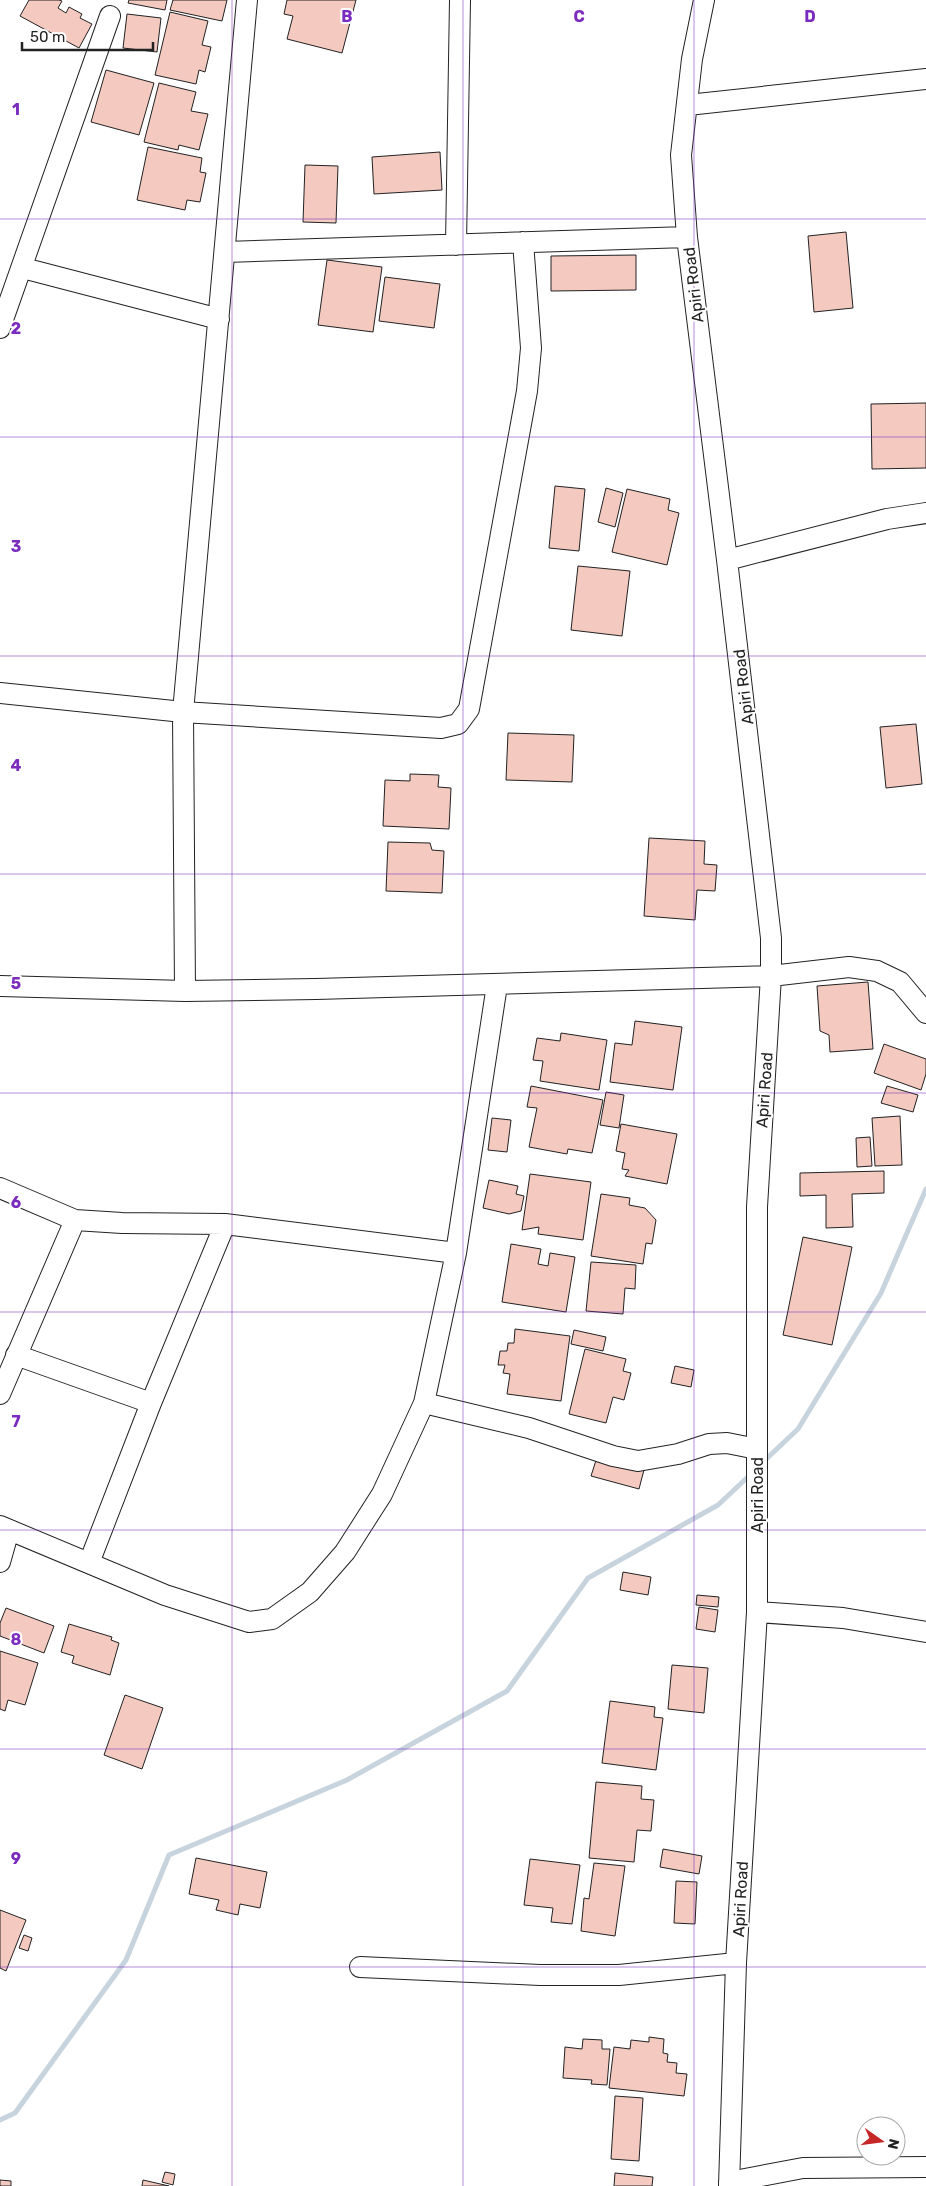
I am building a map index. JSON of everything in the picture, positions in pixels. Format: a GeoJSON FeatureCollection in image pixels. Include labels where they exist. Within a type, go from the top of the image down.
{"type":"FeatureCollection","features":[{"type":"Feature","properties":{"kind":"street"},"geometry":{"type":"LineString","coordinates":[[185,991],[183,712],[247,0]]}},
{"type":"Feature","properties":{"kind":"street"},"geometry":{"type":"LineString","coordinates":[[456,246],[460,0]]}},
{"type":"Feature","properties":{"kind":"street","name":"Apiri Road"},"geometry":{"type":"LineString","coordinates":[[704,0],[692,58],[682,155],[687,237],[771,938],[771,976],[757,1207],[757,1612],[736,1963],[729,2184]]}},
{"type":"Feature","properties":{"kind":"street"},"geometry":{"type":"LineString","coordinates":[[0,328],[110,16]]}},
{"type":"Feature","properties":{"kind":"street"},"geometry":{"type":"LineString","coordinates":[[688,105],[926,79]]}},
{"type":"Feature","properties":{"kind":"street"},"geometry":{"type":"LineString","coordinates":[[225,252],[687,237]]}},
{"type":"Feature","properties":{"kind":"street"},"geometry":{"type":"LineString","coordinates":[[0,694],[183,712],[441,728],[458,724],[468,709],[527,391],[531,348],[523,242]]}},
{"type":"Feature","properties":{"kind":"street"},"geometry":{"type":"LineString","coordinates":[[22,268],[219,319]]}},
{"type":"Feature","properties":{"kind":"street"},"geometry":{"type":"LineString","coordinates":[[727,560],[887,519],[926,513]]}},
{"type":"Feature","properties":{"kind":"street"},"geometry":{"type":"LineString","coordinates":[[0,986],[185,991],[771,976],[849,967],[877,972],[900,982],[926,1013]]}},
{"type":"Feature","properties":{"kind":"street"},"geometry":{"type":"LineString","coordinates":[[0,1562],[5,1528],[165,1595],[249,1622],[272,1619],[310,1592],[345,1552],[382,1494],[424,1403],[456,1254],[497,984]]}},
{"type":"Feature","properties":{"kind":"street"},"geometry":{"type":"LineString","coordinates":[[0,1188],[74,1220],[122,1223],[225,1224],[456,1254]]}},
{"type":"Feature","properties":{"kind":"street"},"geometry":{"type":"LineString","coordinates":[[0,1394],[74,1220]]}},
{"type":"Feature","properties":{"kind":"street"},"geometry":{"type":"LineString","coordinates":[[89,1563],[151,1403],[225,1224]]}},
{"type":"Feature","properties":{"kind":"street"},"geometry":{"type":"LineString","coordinates":[[16,1355],[151,1403]]}},
{"type":"Feature","properties":{"kind":"street"},"geometry":{"type":"LineString","coordinates":[[424,1403],[529,1428],[613,1456],[638,1460],[678,1454],[709,1444],[727,1443],[757,1449]]}},
{"type":"Feature","properties":{"kind":"street"},"geometry":{"type":"LineString","coordinates":[[757,1612],[843,1618],[926,1632]]}},
{"type":"Feature","properties":{"kind":"street"},"geometry":{"type":"LineString","coordinates":[[360,1967],[540,1976],[619,1975],[736,1963]]}},
{"type":"Feature","properties":{"kind":"street"},"geometry":{"type":"LineString","coordinates":[[729,2184],[803,2168],[926,2167]]}},
{"type":"Feature","properties":{"kind":"building"},"geometry":{"type":"Polygon","coordinates":[[[29,0],[59,0],[62,1],[58,8],[66,13],[69,7],[82,14],[80,18],[92,24],[79,48],[20,16],[29,0]]]}},
{"type":"Feature","properties":{"kind":"building"},"geometry":{"type":"Polygon","coordinates":[[[129,0],[167,0],[165,10],[128,3],[129,0]]]}},
{"type":"Feature","properties":{"kind":"building"},"geometry":{"type":"Polygon","coordinates":[[[173,0],[227,0],[222,21],[170,10],[173,0]]]}},
{"type":"Feature","properties":{"kind":"building"},"geometry":{"type":"Polygon","coordinates":[[[287,0],[356,0],[342,53],[287,39],[293,16],[284,14],[287,0]]]}},
{"type":"Feature","properties":{"kind":"building"},"geometry":{"type":"Polygon","coordinates":[[[170,12],[208,21],[202,45],[211,47],[205,72],[199,70],[196,84],[155,75],[170,12]]]}},
{"type":"Feature","properties":{"kind":"building"},"geometry":{"type":"Polygon","coordinates":[[[127,14],[161,18],[157,52],[123,48],[127,14]]]}},
{"type":"Feature","properties":{"kind":"building"},"geometry":{"type":"Polygon","coordinates":[[[106,70],[154,83],[139,135],[91,122],[106,70]]]}},
{"type":"Feature","properties":{"kind":"building"},"geometry":{"type":"Polygon","coordinates":[[[159,83],[196,92],[191,111],[208,114],[199,150],[179,145],[178,150],[144,142],[159,83]]]}},
{"type":"Feature","properties":{"kind":"building"},"geometry":{"type":"Polygon","coordinates":[[[148,147],[202,158],[200,172],[206,173],[200,202],[187,200],[185,210],[137,200],[148,147]]]}},
{"type":"Feature","properties":{"kind":"building"},"geometry":{"type":"Polygon","coordinates":[[[440,152],[442,190],[374,194],[372,157],[440,152]]]}},
{"type":"Feature","properties":{"kind":"building"},"geometry":{"type":"Polygon","coordinates":[[[305,165],[338,166],[336,223],[303,222],[305,165]]]}},
{"type":"Feature","properties":{"kind":"building"},"geometry":{"type":"Polygon","coordinates":[[[846,232],[853,308],[814,312],[808,236],[846,232]]]}},
{"type":"Feature","properties":{"kind":"building"},"geometry":{"type":"Polygon","coordinates":[[[636,255],[636,290],[551,291],[551,256],[636,255]]]}},
{"type":"Feature","properties":{"kind":"building"},"geometry":{"type":"Polygon","coordinates":[[[327,260],[382,267],[373,332],[318,325],[327,260]]]}},
{"type":"Feature","properties":{"kind":"building"},"geometry":{"type":"Polygon","coordinates":[[[385,277],[440,284],[434,328],[379,321],[385,277]]]}},
{"type":"Feature","properties":{"kind":"building"},"geometry":{"type":"Polygon","coordinates":[[[926,403],[926,468],[872,469],[871,404],[926,403]]]}},
{"type":"Feature","properties":{"kind":"building"},"geometry":{"type":"Polygon","coordinates":[[[555,486],[585,489],[579,551],[549,548],[555,486]]]}},
{"type":"Feature","properties":{"kind":"building"},"geometry":{"type":"Polygon","coordinates":[[[606,488],[623,493],[615,527],[598,522],[606,488]]]}},
{"type":"Feature","properties":{"kind":"building"},"geometry":{"type":"Polygon","coordinates":[[[627,489],[670,499],[668,510],[679,513],[667,565],[612,552],[627,489]]]}},
{"type":"Feature","properties":{"kind":"building"},"geometry":{"type":"Polygon","coordinates":[[[578,566],[630,571],[622,636],[571,630],[578,566]]]}},
{"type":"Feature","properties":{"kind":"building"},"geometry":{"type":"Polygon","coordinates":[[[916,724],[922,784],[886,788],[880,727],[916,724]]]}},
{"type":"Feature","properties":{"kind":"building"},"geometry":{"type":"Polygon","coordinates":[[[508,733],[574,735],[572,782],[506,780],[508,733]]]}},
{"type":"Feature","properties":{"kind":"building"},"geometry":{"type":"Polygon","coordinates":[[[410,774],[439,775],[438,787],[451,788],[449,829],[383,826],[385,780],[410,781],[410,774]]]}},
{"type":"Feature","properties":{"kind":"building"},"geometry":{"type":"Polygon","coordinates":[[[649,838],[705,841],[704,864],[717,865],[715,891],[697,890],[695,920],[644,916],[649,838]]]}},
{"type":"Feature","properties":{"kind":"building"},"geometry":{"type":"Polygon","coordinates":[[[388,842],[430,843],[432,850],[444,851],[442,893],[386,891],[388,842]]]}},
{"type":"Feature","properties":{"kind":"building"},"geometry":{"type":"Polygon","coordinates":[[[868,982],[873,1049],[830,1052],[829,1035],[820,1031],[817,986],[868,982]]]}},
{"type":"Feature","properties":{"kind":"building"},"geometry":{"type":"Polygon","coordinates":[[[635,1021],[682,1027],[673,1090],[610,1082],[615,1043],[632,1045],[635,1021]]]}},
{"type":"Feature","properties":{"kind":"building"},"geometry":{"type":"Polygon","coordinates":[[[561,1033],[607,1040],[599,1090],[540,1081],[543,1061],[533,1060],[537,1038],[560,1041],[561,1033]]]}},
{"type":"Feature","properties":{"kind":"building"},"geometry":{"type":"Polygon","coordinates":[[[884,1044],[926,1059],[926,1074],[921,1090],[874,1073],[884,1044]]]}},
{"type":"Feature","properties":{"kind":"building"},"geometry":{"type":"Polygon","coordinates":[[[531,1086],[603,1100],[592,1153],[568,1149],[567,1154],[529,1147],[537,1108],[527,1107],[531,1086]]]}},
{"type":"Feature","properties":{"kind":"building"},"geometry":{"type":"Polygon","coordinates":[[[887,1086],[918,1095],[913,1112],[881,1103],[887,1086]]]}},
{"type":"Feature","properties":{"kind":"building"},"geometry":{"type":"Polygon","coordinates":[[[606,1092],[624,1095],[619,1128],[600,1125],[606,1092]]]}},
{"type":"Feature","properties":{"kind":"building"},"geometry":{"type":"Polygon","coordinates":[[[900,1116],[902,1165],[875,1166],[872,1118],[900,1116]]]}},
{"type":"Feature","properties":{"kind":"building"},"geometry":{"type":"Polygon","coordinates":[[[492,1118],[511,1120],[507,1152],[488,1150],[492,1118]]]}},
{"type":"Feature","properties":{"kind":"building"},"geometry":{"type":"Polygon","coordinates":[[[621,1124],[677,1134],[667,1184],[625,1176],[629,1170],[622,1169],[625,1153],[616,1151],[621,1124]]]}},
{"type":"Feature","properties":{"kind":"building"},"geometry":{"type":"Polygon","coordinates":[[[870,1137],[872,1166],[857,1167],[856,1138],[870,1137]]]}},
{"type":"Feature","properties":{"kind":"building"},"geometry":{"type":"Polygon","coordinates":[[[884,1171],[884,1193],[852,1194],[853,1227],[826,1228],[826,1195],[800,1196],[800,1173],[884,1171]]]}},
{"type":"Feature","properties":{"kind":"building"},"geometry":{"type":"Polygon","coordinates":[[[530,1174],[591,1182],[583,1240],[538,1234],[539,1227],[522,1230],[530,1174]]]}},
{"type":"Feature","properties":{"kind":"building"},"geometry":{"type":"Polygon","coordinates":[[[489,1180],[518,1186],[516,1194],[524,1196],[521,1211],[509,1214],[483,1208],[489,1180]]]}},
{"type":"Feature","properties":{"kind":"building"},"geometry":{"type":"Polygon","coordinates":[[[601,1194],[630,1198],[629,1205],[645,1208],[656,1220],[652,1244],[646,1243],[643,1264],[591,1256],[601,1194]]]}},
{"type":"Feature","properties":{"kind":"building"},"geometry":{"type":"Polygon","coordinates":[[[803,1237],[852,1247],[832,1345],[783,1335],[803,1237]]]}},
{"type":"Feature","properties":{"kind":"building"},"geometry":{"type":"Polygon","coordinates":[[[511,1244],[541,1249],[538,1264],[548,1266],[550,1253],[575,1257],[566,1312],[502,1302],[511,1244]]]}},
{"type":"Feature","properties":{"kind":"building"},"geometry":{"type":"Polygon","coordinates":[[[591,1262],[636,1265],[635,1289],[625,1288],[623,1314],[586,1311],[591,1262]]]}},
{"type":"Feature","properties":{"kind":"building"},"geometry":{"type":"Polygon","coordinates":[[[515,1329],[570,1336],[561,1401],[507,1394],[510,1374],[503,1373],[505,1365],[498,1365],[500,1351],[507,1351],[508,1343],[514,1343],[515,1329]]]}},
{"type":"Feature","properties":{"kind":"building"},"geometry":{"type":"Polygon","coordinates":[[[574,1330],[606,1337],[603,1351],[571,1344],[574,1330]]]}},
{"type":"Feature","properties":{"kind":"building"},"geometry":{"type":"Polygon","coordinates":[[[585,1349],[626,1359],[623,1371],[631,1373],[624,1400],[613,1397],[606,1423],[569,1414],[585,1349]]]}},
{"type":"Feature","properties":{"kind":"building"},"geometry":{"type":"Polygon","coordinates":[[[675,1366],[694,1370],[691,1387],[671,1383],[675,1366]]]}},
{"type":"Feature","properties":{"kind":"building"},"geometry":{"type":"Polygon","coordinates":[[[598,1454],[645,1466],[639,1489],[591,1476],[598,1454]]]}},
{"type":"Feature","properties":{"kind":"building"},"geometry":{"type":"Polygon","coordinates":[[[623,1572],[651,1577],[648,1595],[620,1590],[623,1572]]]}},
{"type":"Feature","properties":{"kind":"building"},"geometry":{"type":"Polygon","coordinates":[[[697,1595],[719,1597],[718,1607],[696,1605],[697,1595]]]}},
{"type":"Feature","properties":{"kind":"building"},"geometry":{"type":"Polygon","coordinates":[[[699,1607],[718,1610],[715,1632],[696,1629],[699,1607]]]}},
{"type":"Feature","properties":{"kind":"building"},"geometry":{"type":"Polygon","coordinates":[[[6,1608],[54,1626],[44,1653],[0,1636],[0,1623],[6,1608]]]}},
{"type":"Feature","properties":{"kind":"building"},"geometry":{"type":"Polygon","coordinates":[[[69,1624],[112,1637],[111,1640],[119,1643],[110,1675],[72,1663],[74,1656],[61,1652],[69,1624]]]}},
{"type":"Feature","properties":{"kind":"building"},"geometry":{"type":"Polygon","coordinates":[[[0,1651],[38,1663],[25,1705],[8,1700],[5,1711],[0,1709],[0,1651]]]}},
{"type":"Feature","properties":{"kind":"building"},"geometry":{"type":"Polygon","coordinates":[[[672,1665],[708,1668],[704,1713],[668,1709],[672,1665]]]}},
{"type":"Feature","properties":{"kind":"building"},"geometry":{"type":"Polygon","coordinates":[[[125,1695],[163,1708],[142,1769],[104,1755],[125,1695]]]}},
{"type":"Feature","properties":{"kind":"building"},"geometry":{"type":"Polygon","coordinates":[[[610,1701],[655,1707],[654,1717],[663,1718],[656,1770],[602,1763],[610,1701]]]}},
{"type":"Feature","properties":{"kind":"building"},"geometry":{"type":"Polygon","coordinates":[[[596,1782],[642,1786],[641,1799],[654,1800],[651,1831],[637,1830],[634,1862],[589,1858],[596,1782]]]}},
{"type":"Feature","properties":{"kind":"building"},"geometry":{"type":"Polygon","coordinates":[[[663,1849],[702,1856],[699,1874],[660,1867],[663,1849]]]}},
{"type":"Feature","properties":{"kind":"building"},"geometry":{"type":"Polygon","coordinates":[[[196,1858],[267,1872],[260,1908],[240,1904],[238,1915],[216,1910],[219,1900],[189,1894],[196,1858]]]}},
{"type":"Feature","properties":{"kind":"building"},"geometry":{"type":"Polygon","coordinates":[[[530,1859],[580,1865],[572,1924],[551,1922],[553,1908],[524,1905],[530,1859]]]}},
{"type":"Feature","properties":{"kind":"building"},"geometry":{"type":"Polygon","coordinates":[[[594,1863],[625,1866],[615,1936],[581,1931],[584,1898],[589,1899],[594,1863]]]}},
{"type":"Feature","properties":{"kind":"building"},"geometry":{"type":"Polygon","coordinates":[[[676,1881],[697,1882],[695,1924],[674,1923],[676,1881]]]}},
{"type":"Feature","properties":{"kind":"building"},"geometry":{"type":"Polygon","coordinates":[[[0,1910],[26,1920],[6,1971],[0,1968],[0,1910]]]}},
{"type":"Feature","properties":{"kind":"building"},"geometry":{"type":"Polygon","coordinates":[[[24,1935],[32,1938],[28,1951],[19,1948],[24,1935]]]}},
{"type":"Feature","properties":{"kind":"building"},"geometry":{"type":"Polygon","coordinates":[[[649,2037],[664,2039],[663,2053],[668,2054],[667,2062],[677,2063],[676,2073],[687,2074],[684,2096],[609,2088],[614,2047],[630,2049],[631,2040],[649,2042],[649,2037]]]}},
{"type":"Feature","properties":{"kind":"building"},"geometry":{"type":"Polygon","coordinates":[[[583,2039],[602,2040],[602,2049],[610,2049],[607,2085],[591,2084],[592,2080],[563,2078],[565,2047],[582,2049],[583,2039]]]}},
{"type":"Feature","properties":{"kind":"building"},"geometry":{"type":"Polygon","coordinates":[[[615,2096],[643,2098],[639,2161],[611,2159],[615,2096]]]}},
{"type":"Feature","properties":{"kind":"building"},"geometry":{"type":"Polygon","coordinates":[[[165,2172],[175,2174],[173,2185],[162,2182],[165,2172]]]}},
{"type":"Feature","properties":{"kind":"building"},"geometry":{"type":"Polygon","coordinates":[[[615,2173],[653,2177],[652,2186],[614,2186],[615,2173]]]}},
{"type":"Feature","properties":{"kind":"building"},"geometry":{"type":"Polygon","coordinates":[[[0,2180],[11,2181],[11,2186],[0,2186],[0,2180]]]}},
{"type":"Feature","properties":{"kind":"building"},"geometry":{"type":"Polygon","coordinates":[[[143,2180],[169,2186],[142,2186],[143,2180]]]}},
{"type":"Feature","properties":{"kind":"waterway"},"geometry":{"type":"LineString","coordinates":[[762,1463],[798,1429],[881,1293],[926,1189]]}},
{"type":"Feature","properties":{"kind":"waterway"},"geometry":{"type":"LineString","coordinates":[[0,2120],[15,2113],[126,1960],[169,1855],[347,1780],[507,1691],[588,1578],[718,1505],[751,1474]]}}]}
